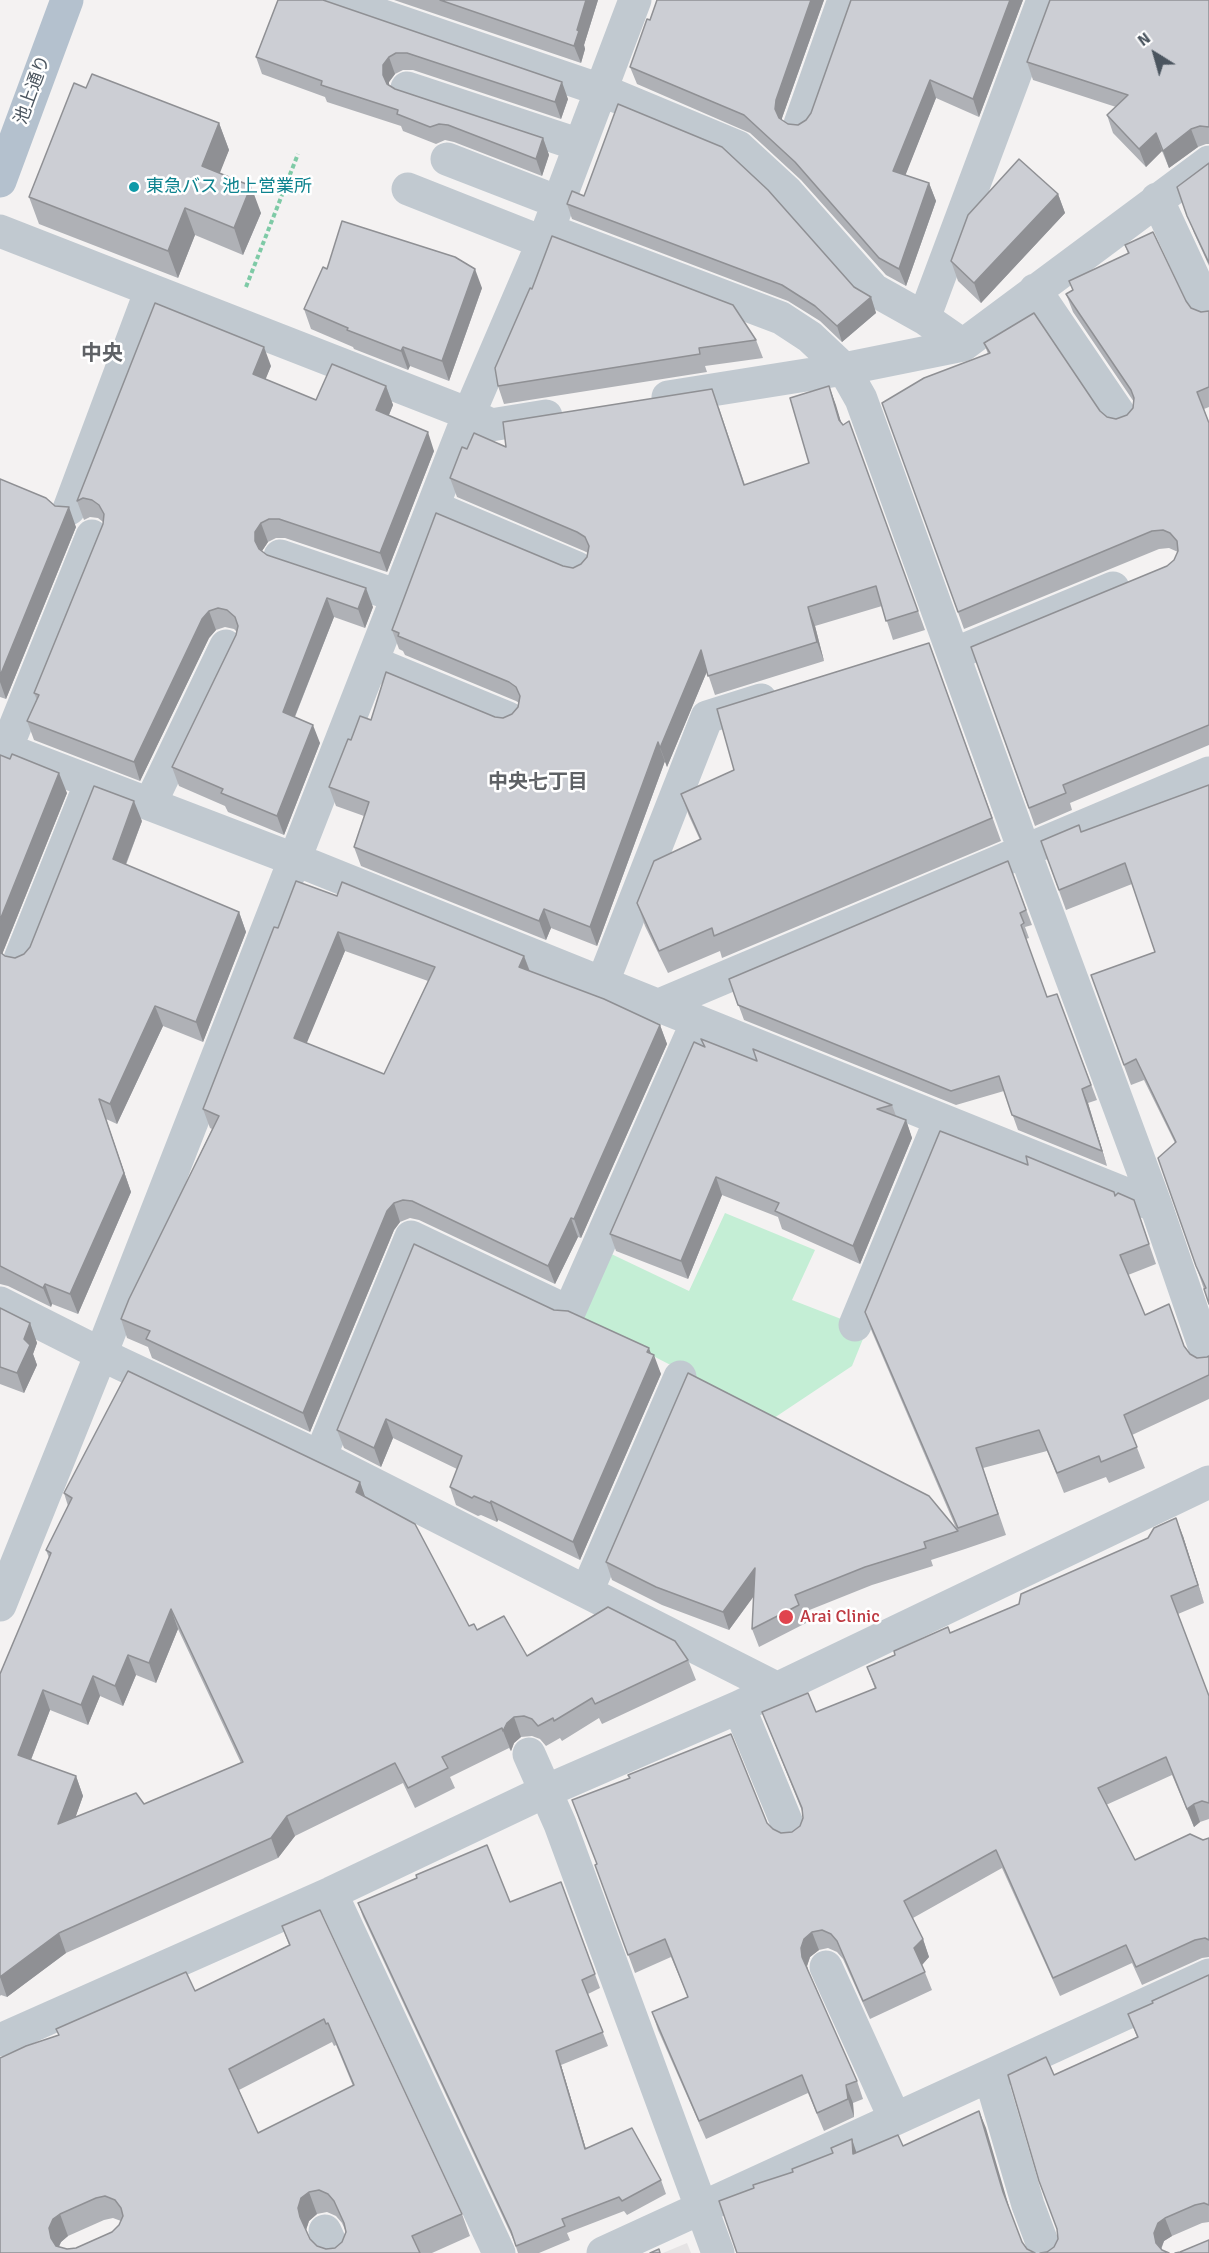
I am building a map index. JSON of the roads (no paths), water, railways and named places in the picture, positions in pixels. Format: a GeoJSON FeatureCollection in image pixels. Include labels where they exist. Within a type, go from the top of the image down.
{"type":"FeatureCollection","features":[{"type":"Feature","properties":{"kind":"main road","name":"池上通り"},"geometry":{"type":"LineString","coordinates":[[0,181],[67,0]]}},
{"type":"Feature","properties":{"kind":"street"},"geometry":{"type":"LineString","coordinates":[[336,0],[601,90],[738,147],[787,192],[874,290],[924,318],[963,345]]}},
{"type":"Feature","properties":{"kind":"street"},"geometry":{"type":"LineString","coordinates":[[0,1605],[101,1354],[469,414],[550,225],[634,0]]}},
{"type":"Feature","properties":{"kind":"street"},"geometry":{"type":"LineString","coordinates":[[800,124],[844,0]]}},
{"type":"Feature","properties":{"kind":"street"},"geometry":{"type":"LineString","coordinates":[[924,318],[1043,0]]}},
{"type":"Feature","properties":{"kind":"street"},"geometry":{"type":"LineString","coordinates":[[407,88],[580,145]]}},
{"type":"Feature","properties":{"kind":"street"},"geometry":{"type":"LineString","coordinates":[[447,159],[550,225]]}},
{"type":"Feature","properties":{"kind":"street"},"geometry":{"type":"LineString","coordinates":[[643,401],[844,369],[963,345],[1209,162]]}},
{"type":"Feature","properties":{"kind":"street"},"geometry":{"type":"LineString","coordinates":[[408,189],[550,225],[781,318],[810,337],[844,369],[861,399],[1156,1206],[1209,1360]]}},
{"type":"Feature","properties":{"kind":"street"},"geometry":{"type":"LineString","coordinates":[[1157,199],[1209,311]]}},
{"type":"Feature","properties":{"kind":"street"},"geometry":{"type":"LineString","coordinates":[[0,231],[469,414],[491,425],[572,412]]}},
{"type":"Feature","properties":{"kind":"street"},"geometry":{"type":"LineString","coordinates":[[69,509],[151,290]]}},
{"type":"Feature","properties":{"kind":"street"},"geometry":{"type":"LineString","coordinates":[[1035,290],[1122,418]]}},
{"type":"Feature","properties":{"kind":"street"},"geometry":{"type":"LineString","coordinates":[[433,507],[577,568]]}},
{"type":"Feature","properties":{"kind":"street"},"geometry":{"type":"LineString","coordinates":[[92,536],[3,748],[295,860],[1156,1206]]}},
{"type":"Feature","properties":{"kind":"street"},"geometry":{"type":"LineString","coordinates":[[280,556],[398,596]]}},
{"type":"Feature","properties":{"kind":"street"},"geometry":{"type":"LineString","coordinates":[[916,652],[951,648],[1144,575]]}},
{"type":"Feature","properties":{"kind":"street"},"geometry":{"type":"LineString","coordinates":[[150,804],[226,646]]}},
{"type":"Feature","properties":{"kind":"street"},"geometry":{"type":"LineString","coordinates":[[372,662],[508,718]]}},
{"type":"Feature","properties":{"kind":"street"},"geometry":{"type":"LineString","coordinates":[[602,984],[707,717],[784,693]]}},
{"type":"Feature","properties":{"kind":"street"},"geometry":{"type":"LineString","coordinates":[[657,1006],[1209,773]]}},
{"type":"Feature","properties":{"kind":"street"},"geometry":{"type":"LineString","coordinates":[[20,959],[91,782]]}},
{"type":"Feature","properties":{"kind":"street"},"geometry":{"type":"LineString","coordinates":[[320,1457],[411,1237],[569,1312],[697,1022]]}},
{"type":"Feature","properties":{"kind":"street"},"geometry":{"type":"LineString","coordinates":[[855,1325],[940,1120]]}},
{"type":"Feature","properties":{"kind":"street"},"geometry":{"type":"LineString","coordinates":[[0,1303],[101,1354],[320,1457],[778,1689]]}},
{"type":"Feature","properties":{"kind":"street"},"geometry":{"type":"LineString","coordinates":[[587,1591],[680,1377]]}},
{"type":"Feature","properties":{"kind":"street"},"geometry":{"type":"LineString","coordinates":[[0,2040],[331,1893],[546,1791],[778,1689],[1209,1482]]}},
{"type":"Feature","properties":{"kind":"street"},"geometry":{"type":"LineString","coordinates":[[739,1707],[791,1833]]}},
{"type":"Feature","properties":{"kind":"street"},"geometry":{"type":"LineString","coordinates":[[529,1754],[568,1846],[718,2253]]}},
{"type":"Feature","properties":{"kind":"street"},"geometry":{"type":"LineString","coordinates":[[331,1893],[499,2253]]}},
{"type":"Feature","properties":{"kind":"street"},"geometry":{"type":"LineString","coordinates":[[826,1967],[895,2119]]}},
{"type":"Feature","properties":{"kind":"street"},"geometry":{"type":"LineString","coordinates":[[603,2253],[1209,1975]]}},
{"type":"Feature","properties":{"kind":"street"},"geometry":{"type":"LineString","coordinates":[[990,2076],[1041,2252]]}},
{"type":"Feature","properties":{"kind":"place","name":"東急バス 池上営業所"},"geometry":{"type":"Point","coordinates":[134,187]}},
{"type":"Feature","properties":{"kind":"place","name":"Arai Clinic"},"geometry":{"type":"Point","coordinates":[786,1617]}},
{"type":"Feature","properties":{"kind":"district","name":"中央"},"geometry":{"type":"Point","coordinates":[102,354]}},
{"type":"Feature","properties":{"kind":"district","name":"中央七丁目"},"geometry":{"type":"Point","coordinates":[538,783]}}]}
